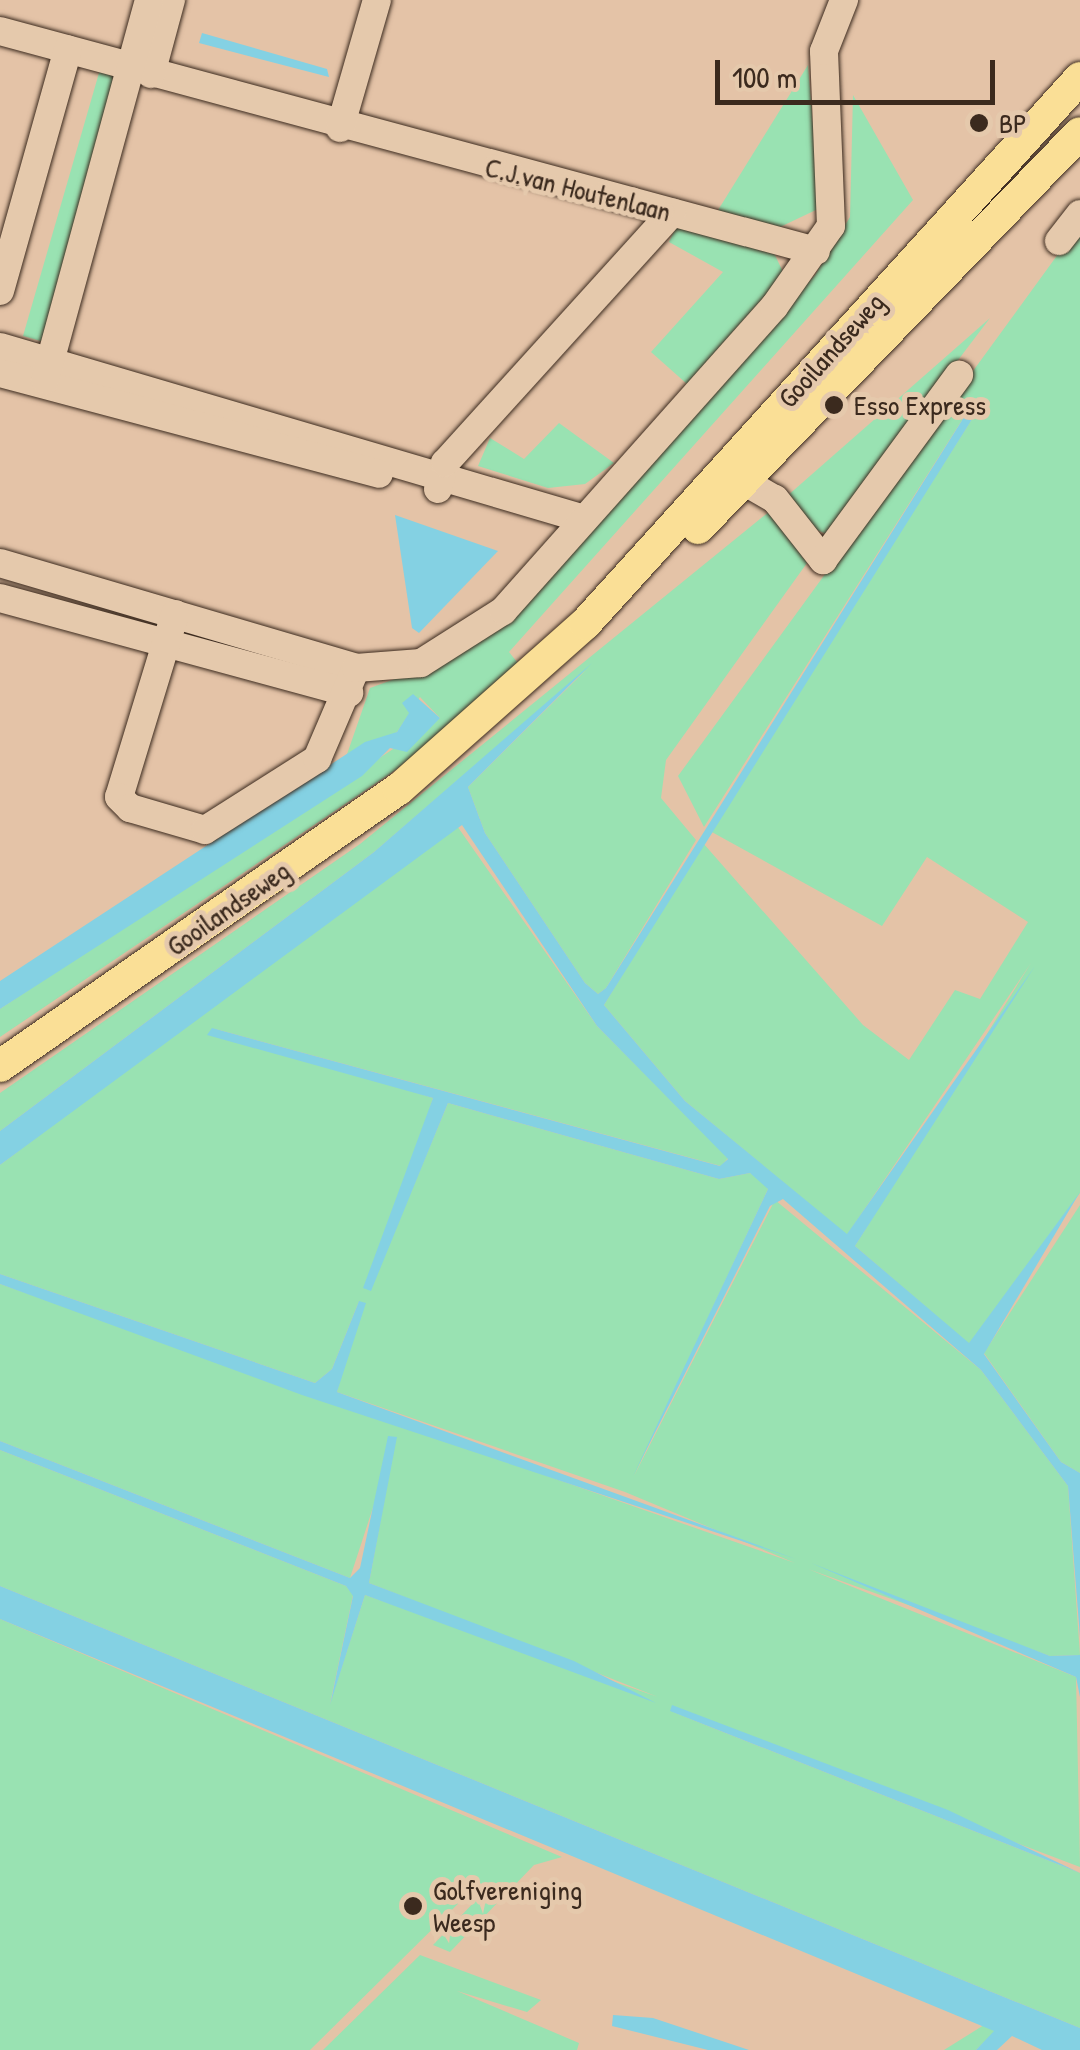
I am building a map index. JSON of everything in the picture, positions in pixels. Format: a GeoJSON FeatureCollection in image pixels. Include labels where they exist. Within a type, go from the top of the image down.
{"type":"FeatureCollection","features":[{"type":"Feature","properties":{"kind":"main road","name":"Gooilandseweg"},"geometry":{"type":"LineString","coordinates":[[0,1066],[399,789],[585,624],[1080,78]]}},
{"type":"Feature","properties":{"kind":"main road","name":"Gooilandseweg"},"geometry":{"type":"LineString","coordinates":[[585,624],[614,608],[746,482],[1080,133]]}},
{"type":"Feature","properties":{"kind":"street"},"geometry":{"type":"LineString","coordinates":[[140,70],[148,0]]}},
{"type":"Feature","properties":{"kind":"street"},"geometry":{"type":"LineString","coordinates":[[47,374],[140,70],[171,0]]}},
{"type":"Feature","properties":{"kind":"street"},"geometry":{"type":"LineString","coordinates":[[340,128],[378,0]]}},
{"type":"Feature","properties":{"kind":"street"},"geometry":{"type":"LineString","coordinates":[[353,680],[175,614],[5,565],[0,599],[165,646],[353,680],[421,663],[465,642],[576,529],[816,250],[836,198],[824,51],[844,0]]}},
{"type":"Feature","properties":{"kind":"street","name":"C.J.van Houtenlaan"},"geometry":{"type":"LineString","coordinates":[[1,35],[68,48],[669,219],[816,250]]}},
{"type":"Feature","properties":{"kind":"street"},"geometry":{"type":"LineString","coordinates":[[0,291],[68,48]]}},
{"type":"Feature","properties":{"kind":"street"},"geometry":{"type":"LineString","coordinates":[[1059,241],[1080,214]]}},
{"type":"Feature","properties":{"kind":"street","name":"C.J.van Houtenlaan"},"geometry":{"type":"LineString","coordinates":[[439,484],[669,219]]}},
{"type":"Feature","properties":{"kind":"street"},"geometry":{"type":"LineString","coordinates":[[0,346],[47,374]]}},
{"type":"Feature","properties":{"kind":"street"},"geometry":{"type":"LineString","coordinates":[[0,372],[47,374],[439,484],[576,529]]}},
{"type":"Feature","properties":{"kind":"street"},"geometry":{"type":"LineString","coordinates":[[746,482],[775,500],[823,560],[959,376]]}},
{"type":"Feature","properties":{"kind":"street"},"geometry":{"type":"LineString","coordinates":[[175,614],[119,797],[130,808],[205,830],[317,759],[353,680]]}},
{"type":"Feature","properties":{"kind":"green space"},"geometry":{"type":"Polygon","coordinates":[[[808,65],[820,208],[778,228],[715,215],[808,65]]]}},
{"type":"Feature","properties":{"kind":"green space"},"geometry":{"type":"Polygon","coordinates":[[[101,66],[118,73],[44,342],[23,336],[101,66]]]}},
{"type":"Feature","properties":{"kind":"green space"},"geometry":{"type":"Polygon","coordinates":[[[853,95],[913,200],[509,652],[521,667],[397,769],[0,1037],[0,1009],[440,718],[420,697],[397,732],[345,760],[370,688],[452,658],[512,615],[815,275],[850,217],[853,95]]]}},
{"type":"Feature","properties":{"kind":"green space"},"geometry":{"type":"Polygon","coordinates":[[[1080,224],[1080,1193],[969,1344],[855,1246],[1031,963],[847,1235],[685,1101],[604,1005],[703,843],[863,1025],[909,1060],[955,990],[980,999],[1028,922],[927,857],[882,926],[710,831],[981,405],[976,398],[704,827],[678,776],[1080,224]]]}},
{"type":"Feature","properties":{"kind":"green space"},"geometry":{"type":"Polygon","coordinates":[[[676,227],[773,251],[784,274],[687,384],[651,352],[723,272],[669,242],[676,227]]]}},
{"type":"Feature","properties":{"kind":"green space"},"geometry":{"type":"Polygon","coordinates":[[[990,318],[826,534],[815,529],[786,497],[990,318]]]}},
{"type":"Feature","properties":{"kind":"green space"},"geometry":{"type":"Polygon","coordinates":[[[559,423],[614,463],[585,484],[548,488],[478,466],[490,438],[524,459],[559,423]]]}},
{"type":"Feature","properties":{"kind":"green space"},"geometry":{"type":"Polygon","coordinates":[[[770,511],[807,563],[666,760],[661,798],[696,840],[606,988],[598,994],[585,983],[485,833],[468,787],[586,670],[374,852],[0,1131],[0,1093],[360,844],[770,511]]]}},
{"type":"Feature","properties":{"kind":"green space"},"geometry":{"type":"Polygon","coordinates":[[[455,823],[597,1026],[728,1158],[721,1166],[212,1028],[433,1098],[370,1291],[448,1103],[719,1179],[750,1173],[763,1182],[768,1189],[634,1476],[775,1200],[981,1370],[1068,1486],[1080,1655],[1050,1656],[808,1569],[1076,1677],[1080,1867],[670,1711],[1080,1873],[1080,2028],[0,1586],[0,1450],[346,1586],[353,1595],[330,1704],[365,1595],[658,1697],[369,1583],[396,1437],[350,1578],[0,1441],[0,1284],[795,1563],[625,1492],[337,1392],[359,1301],[332,1369],[315,1383],[0,1274],[0,1165],[455,823]]]}},
{"type":"Feature","properties":{"kind":"green space"},"geometry":{"type":"Polygon","coordinates":[[[1080,1205],[1080,1473],[1061,1462],[984,1353],[1080,1205]]]}},
{"type":"Feature","properties":{"kind":"green space"},"geometry":{"type":"Polygon","coordinates":[[[0,1619],[562,1857],[534,1865],[450,1952],[433,1945],[481,1895],[473,1889],[310,2050],[0,2050],[0,1619]]]}},
{"type":"Feature","properties":{"kind":"green space"},"geometry":{"type":"Polygon","coordinates":[[[420,1955],[541,2000],[527,2012],[457,1991],[579,2043],[577,2050],[323,2050],[420,1955]]]}},
{"type":"Feature","properties":{"kind":"green space"},"geometry":{"type":"Polygon","coordinates":[[[984,2025],[995,2031],[976,2050],[944,2050],[984,2025]]]}},
{"type":"Feature","properties":{"kind":"water"},"geometry":{"type":"Polygon","coordinates":[[[202,33],[327,69],[329,77],[199,43],[202,33]]]}},
{"type":"Feature","properties":{"kind":"water"},"geometry":{"type":"Polygon","coordinates":[[[976,398],[981,405],[604,1005],[685,1101],[847,1234],[1035,966],[855,1246],[969,1343],[1080,1192],[984,1354],[1061,1462],[1080,1473],[1080,1637],[1068,1486],[981,1370],[783,1199],[770,1206],[633,1476],[768,1189],[750,1173],[719,1179],[448,1103],[371,1291],[363,1288],[433,1098],[207,1035],[212,1028],[720,1166],[728,1159],[597,1026],[462,825],[0,1165],[0,1131],[374,852],[592,663],[468,787],[485,833],[585,983],[598,994],[606,988],[976,398]]]}},
{"type":"Feature","properties":{"kind":"water"},"geometry":{"type":"Polygon","coordinates":[[[395,515],[498,551],[419,633],[412,628],[395,515]]]}},
{"type":"Feature","properties":{"kind":"water"},"geometry":{"type":"Polygon","coordinates":[[[413,694],[440,718],[407,752],[390,748],[362,776],[0,1009],[0,981],[365,742],[397,732],[409,713],[402,703],[413,694]]]}},
{"type":"Feature","properties":{"kind":"water"},"geometry":{"type":"Polygon","coordinates":[[[0,1274],[315,1383],[332,1369],[359,1301],[366,1303],[337,1392],[796,1559],[302,1395],[0,1284],[0,1274]]]}},
{"type":"Feature","properties":{"kind":"water"},"geometry":{"type":"Polygon","coordinates":[[[388,1436],[397,1437],[369,1583],[574,1661],[656,1703],[365,1595],[330,1705],[353,1596],[346,1586],[0,1450],[0,1441],[350,1578],[360,1568],[388,1436]]]}},
{"type":"Feature","properties":{"kind":"water"},"geometry":{"type":"Polygon","coordinates":[[[811,1563],[1050,1656],[1080,1655],[1080,1697],[1076,1677],[811,1563]]]}},
{"type":"Feature","properties":{"kind":"water"},"geometry":{"type":"Polygon","coordinates":[[[0,1586],[1080,2028],[1080,2050],[1042,2050],[1012,2036],[997,2050],[976,2050],[994,2031],[0,1619],[0,1586]]]}},
{"type":"Feature","properties":{"kind":"water"},"geometry":{"type":"Polygon","coordinates":[[[672,1705],[948,1810],[1080,1873],[670,1711],[672,1705]]]}},
{"type":"Feature","properties":{"kind":"water"},"geometry":{"type":"Polygon","coordinates":[[[613,2015],[653,2018],[749,2050],[708,2050],[612,2026],[613,2015]]]}},
{"type":"Feature","properties":{"kind":"place","name":"BP"},"geometry":{"type":"Point","coordinates":[979,123]}},
{"type":"Feature","properties":{"kind":"place","name":"Esso Express"},"geometry":{"type":"Point","coordinates":[834,405]}},
{"type":"Feature","properties":{"kind":"place","name":"Golfvereniging Weesp"},"geometry":{"type":"Point","coordinates":[413,1906]}}]}
